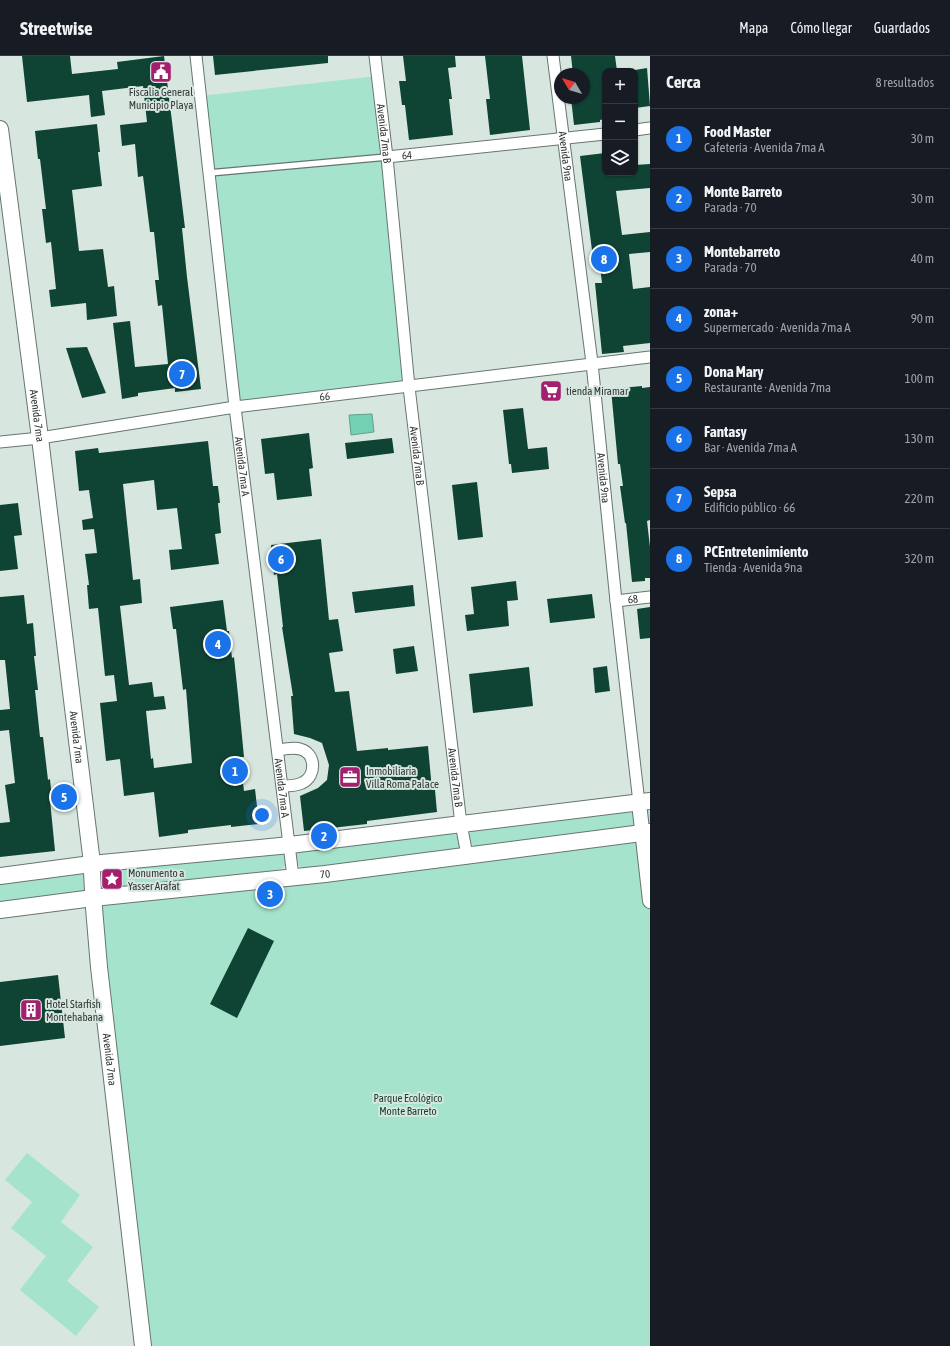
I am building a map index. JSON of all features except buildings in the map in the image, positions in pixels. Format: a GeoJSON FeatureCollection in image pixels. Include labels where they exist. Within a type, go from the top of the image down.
{"type":"FeatureCollection","features":[{"type":"Feature","properties":{"kind":"main road","name":"Avenida 7ma"},"geometry":{"type":"LineString","coordinates":[[0,129],[40,438],[91,864],[99,966],[143,1346]]}},
{"type":"Feature","properties":{"kind":"main road"},"geometry":{"type":"LineString","coordinates":[[0,876],[91,864],[290,845],[644,802]]}},
{"type":"Feature","properties":{"kind":"main road","name":"70"},"geometry":{"type":"LineString","coordinates":[[0,910],[93,898],[293,877],[646,832]]}},
{"type":"Feature","properties":{"kind":"street","name":"Avenida 7ma A"},"geometry":{"type":"LineString","coordinates":[[196,56],[234,408],[283,786],[293,877]]}},
{"type":"Feature","properties":{"kind":"street","name":"Avenida 7ma B"},"geometry":{"type":"LineString","coordinates":[[374,56],[387,157],[409,387],[461,824],[467,855]]}},
{"type":"Feature","properties":{"kind":"street","name":"Avenida 9na"},"geometry":{"type":"LineString","coordinates":[[553,56],[592,363],[616,601],[644,802],[650,901]]}},
{"type":"Feature","properties":{"kind":"street"},"geometry":{"type":"LineString","coordinates":[[638,130],[650,128]]}},
{"type":"Feature","properties":{"kind":"street","name":"64"},"geometry":{"type":"LineString","coordinates":[[387,157],[602,134]]}},
{"type":"Feature","properties":{"kind":"street","name":"66"},"geometry":{"type":"LineString","coordinates":[[0,442],[40,438],[234,408],[650,357]]}},
{"type":"Feature","properties":{"kind":"street","name":"68"},"geometry":{"type":"LineString","coordinates":[[616,601],[650,597]]}},
{"type":"Feature","properties":{"kind":"street"},"geometry":{"type":"LineString","coordinates":[[278,750],[300,749],[307,752],[314,767],[311,774],[301,784],[283,786]]}},
{"type":"Feature","properties":{"kind":"lane","name":"64"},"geometry":{"type":"LineString","coordinates":[[209,173],[387,157]]}},
{"type":"Feature","properties":{"kind":"green space"},"geometry":{"type":"Polygon","coordinates":[[[377,76],[409,387],[235,407],[200,96],[377,76]]]}},
{"type":"Feature","properties":{"kind":"green space"},"geometry":{"type":"Polygon","coordinates":[[[650,810],[650,823],[640,817],[650,810]]]}},
{"type":"Feature","properties":{"kind":"green space"},"geometry":{"type":"Polygon","coordinates":[[[619,812],[630,812],[640,817],[632,826],[623,829],[476,847],[464,839],[473,830],[619,812]]]}},
{"type":"Feature","properties":{"kind":"green space"},"geometry":{"type":"Polygon","coordinates":[[[452,833],[464,839],[457,850],[314,868],[302,868],[291,859],[301,851],[452,833]]]}},
{"type":"Feature","properties":{"kind":"green space","name":"Parque Ecológico Monte Barreto"},"geometry":{"type":"Polygon","coordinates":[[[643,833],[650,901],[650,1346],[143,1346],[93,898],[643,833]]]}},
{"type":"Feature","properties":{"kind":"green space"},"geometry":{"type":"Polygon","coordinates":[[[270,853],[282,854],[291,859],[283,868],[270,873],[112,890],[104,888],[93,882],[107,871],[270,853]]]}},
{"type":"Feature","properties":{"kind":"green space"},"geometry":{"type":"Polygon","coordinates":[[[84,874],[93,882],[88,891],[0,905],[0,884],[84,874]]]}},
{"type":"Feature","properties":{"kind":"green space"},"geometry":{"type":"Polygon","coordinates":[[[27,1153],[80,1195],[61,1222],[93,1247],[67,1281],[99,1307],[76,1336],[20,1290],[46,1256],[11,1228],[32,1202],[5,1180],[27,1153]]]}},
{"type":"Feature","properties":{"kind":"shaded area"},"geometry":{"type":"Polygon","coordinates":[[[372,414],[374,432],[351,435],[349,415],[372,414]]]}},
{"type":"Feature","properties":{"kind":"place","name":"Fiscalía General Municipio Playa"},"geometry":{"type":"Point","coordinates":[161,72]}},
{"type":"Feature","properties":{"kind":"place","name":"PCEntretenimiento"},"geometry":{"type":"Point","coordinates":[604,259]}},
{"type":"Feature","properties":{"kind":"place","name":"Sepsa"},"geometry":{"type":"Point","coordinates":[182,374]}},
{"type":"Feature","properties":{"kind":"place","name":"tienda Miramar"},"geometry":{"type":"Point","coordinates":[551,391]}},
{"type":"Feature","properties":{"kind":"place","name":"Fantasy"},"geometry":{"type":"Point","coordinates":[281,559]}},
{"type":"Feature","properties":{"kind":"place","name":"zona+"},"geometry":{"type":"Point","coordinates":[218,644]}},
{"type":"Feature","properties":{"kind":"place","name":"Food Master"},"geometry":{"type":"Point","coordinates":[235,771]}},
{"type":"Feature","properties":{"kind":"place","name":"Inmobiliaria Villa Roma Palace"},"geometry":{"type":"Point","coordinates":[350,777]}},
{"type":"Feature","properties":{"kind":"place","name":"Dona Mary"},"geometry":{"type":"Point","coordinates":[64,797]}},
{"type":"Feature","properties":{"kind":"place","name":"Monte Barreto"},"geometry":{"type":"Point","coordinates":[324,836]}},
{"type":"Feature","properties":{"kind":"place","name":"Monumento a Yasser Arafat"},"geometry":{"type":"Point","coordinates":[112,879]}},
{"type":"Feature","properties":{"kind":"place","name":"Montebarreto"},"geometry":{"type":"Point","coordinates":[270,894]}},
{"type":"Feature","properties":{"kind":"place","name":"Hotel Starfish Montehabana"},"geometry":{"type":"Point","coordinates":[31,1010]}}]}
